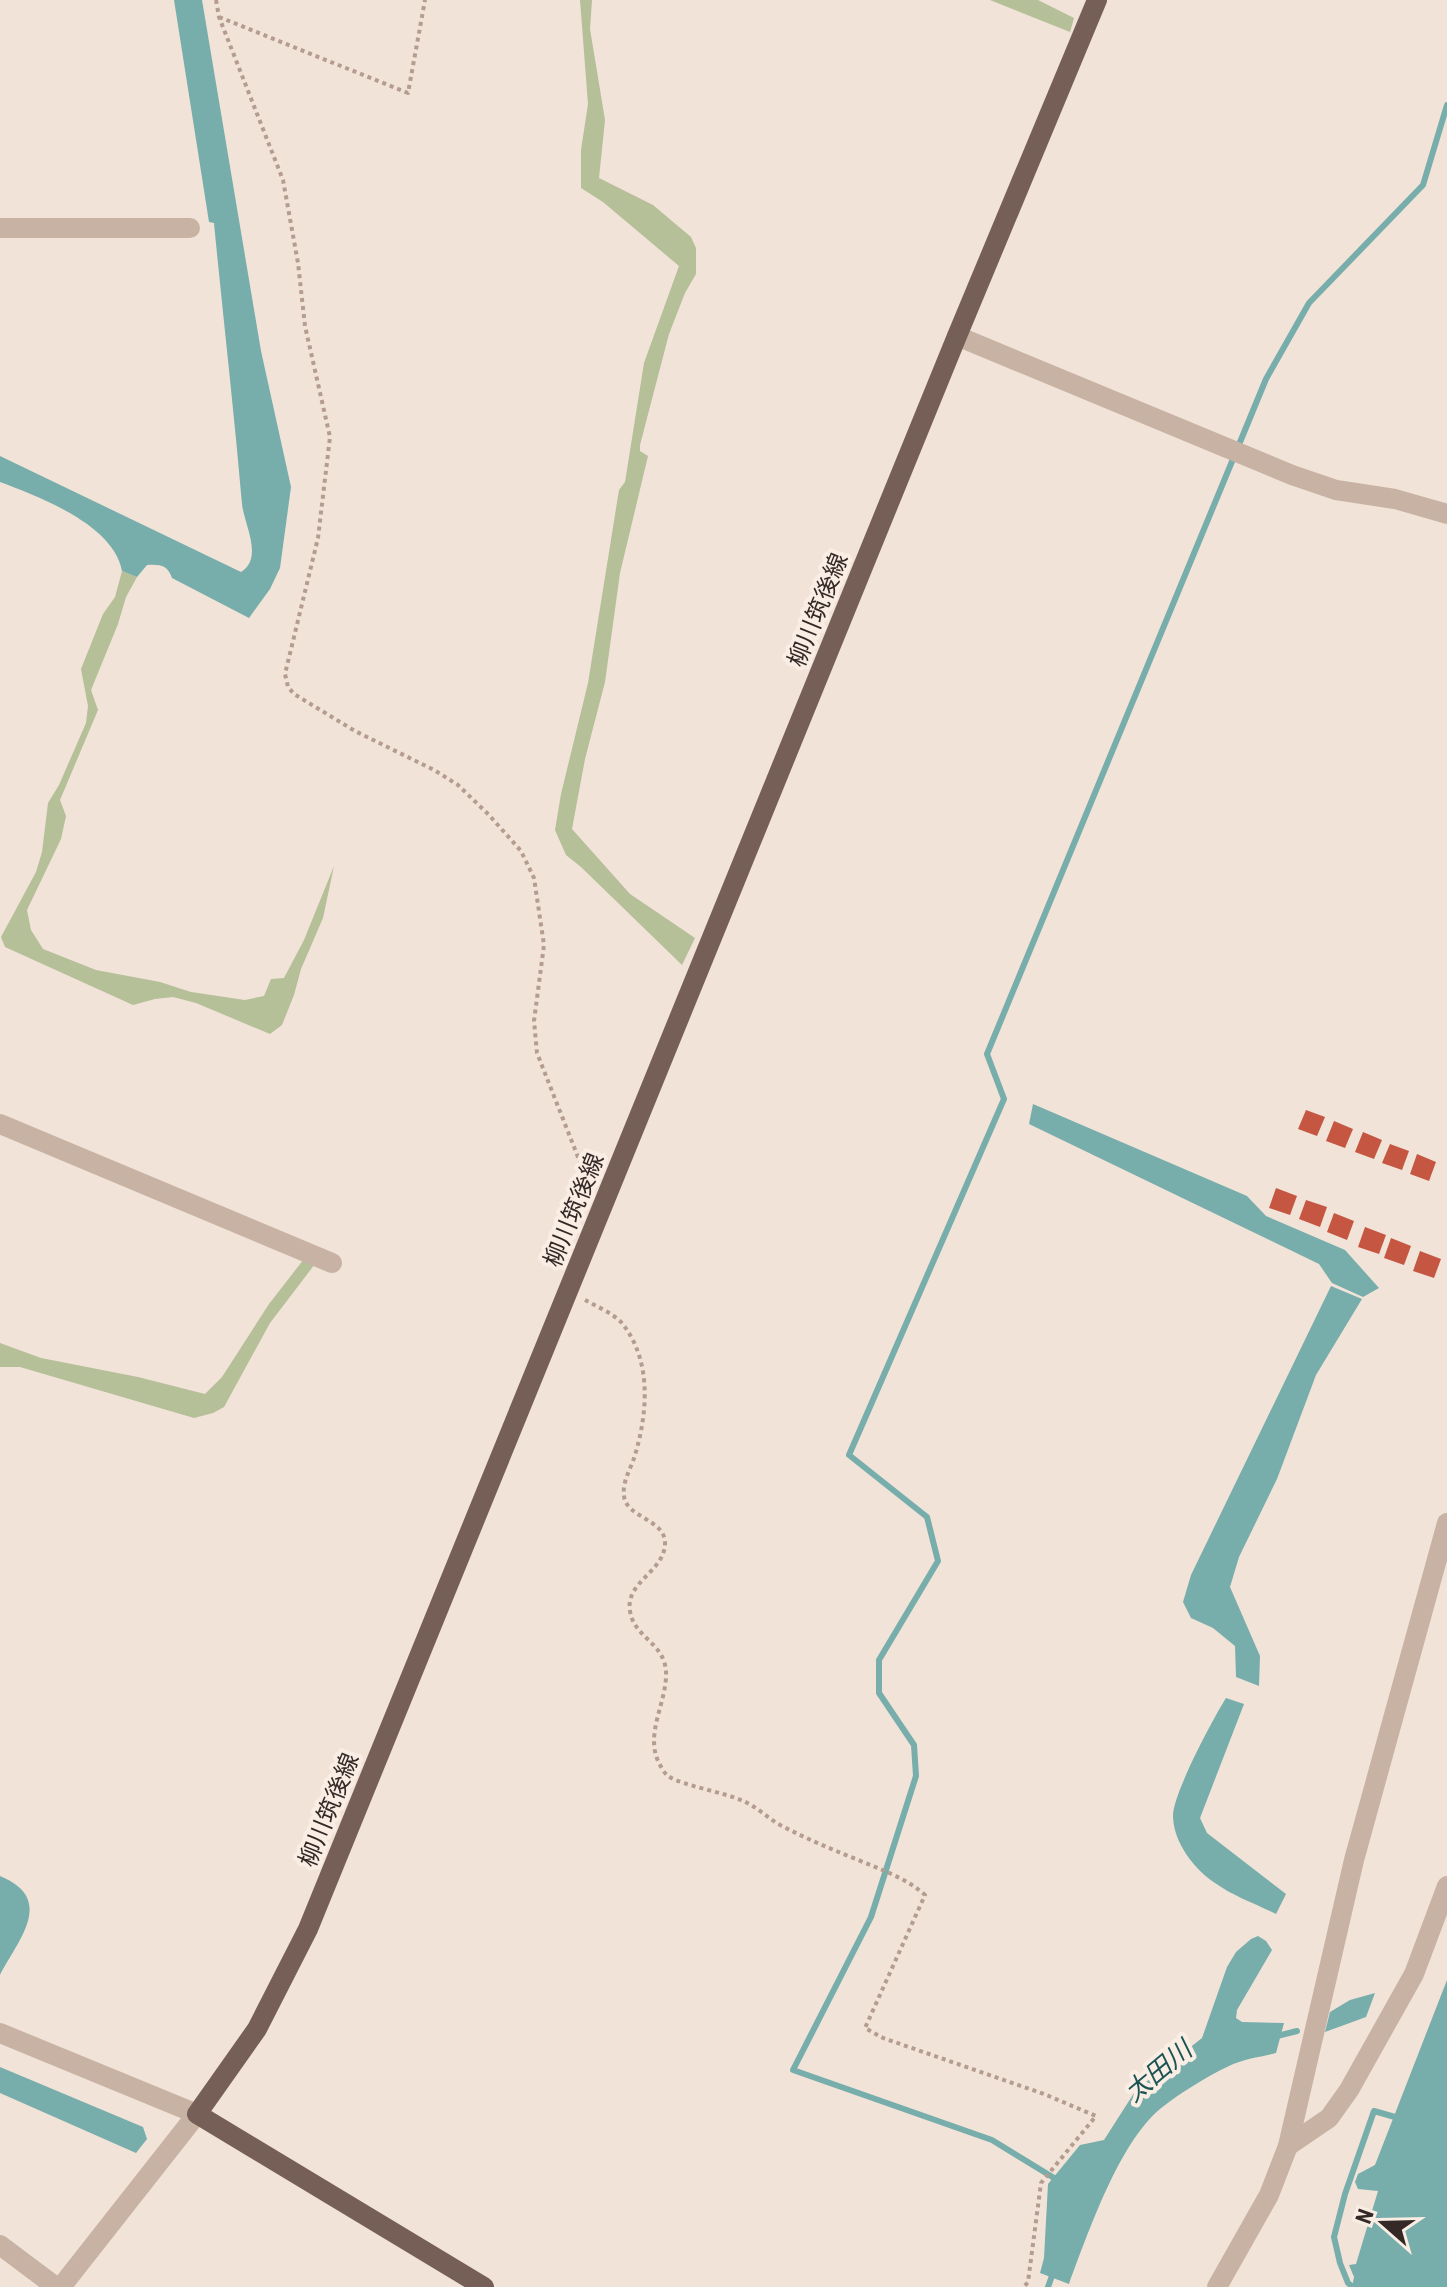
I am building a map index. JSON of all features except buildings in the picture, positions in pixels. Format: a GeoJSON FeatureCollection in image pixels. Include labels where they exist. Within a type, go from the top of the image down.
{"type":"FeatureCollection","features":[{"type":"Feature","properties":{"kind":"main road","name":"柳川筑後線"},"geometry":{"type":"LineString","coordinates":[[197,2114],[257,2029],[308,1929],[1097,0]]}},
{"type":"Feature","properties":{"kind":"main road"},"geometry":{"type":"LineString","coordinates":[[197,2114],[484,2287]]}},
{"type":"Feature","properties":{"kind":"street"},"geometry":{"type":"LineString","coordinates":[[0,228],[190,228]]}},
{"type":"Feature","properties":{"kind":"street"},"geometry":{"type":"LineString","coordinates":[[957,336],[1292,475],[1336,490],[1395,499],[1447,514]]}},
{"type":"Feature","properties":{"kind":"street"},"geometry":{"type":"LineString","coordinates":[[0,1124],[332,1263]]}},
{"type":"Feature","properties":{"kind":"street"},"geometry":{"type":"LineString","coordinates":[[1217,2287],[1269,2195],[1288,2146],[1354,1860],[1447,1523]]}},
{"type":"Feature","properties":{"kind":"street"},"geometry":{"type":"LineString","coordinates":[[1288,2146],[1329,2118],[1349,2090],[1414,1974],[1447,1886]]}},
{"type":"Feature","properties":{"kind":"street"},"geometry":{"type":"LineString","coordinates":[[0,2033],[197,2114],[59,2287],[0,2245]]}},
{"type":"Feature","properties":{"kind":"path"},"geometry":{"type":"LineString","coordinates":[[216,0],[219,17],[283,180],[298,263],[305,326],[330,437],[318,538],[285,674],[288,687],[294,694],[355,731],[458,785],[521,851],[534,878],[544,945],[534,1021],[537,1053],[600,1213]]}},
{"type":"Feature","properties":{"kind":"path"},"geometry":{"type":"LineString","coordinates":[[219,17],[408,93],[425,0]]}},
{"type":"Feature","properties":{"kind":"path"},"geometry":{"type":"LineString","coordinates":[[569,1290],[619,1320],[641,1358],[646,1379],[636,1454],[624,1483],[624,1499],[628,1506],[660,1529],[666,1541],[663,1556],[632,1592],[629,1607],[632,1621],[658,1649],[665,1662],[666,1679],[655,1731],[656,1758],[667,1775],[745,1801],[779,1825],[909,1880],[925,1895],[865,2028],[883,2038],[1044,2094],[1096,2116],[1041,2183],[1028,2282],[1024,2287]]}},
{"type":"Feature","properties":{"kind":"green space"},"geometry":{"type":"Polygon","coordinates":[[[580,0],[592,0],[590,29],[605,120],[599,178],[653,205],[691,237],[696,248],[696,274],[669,334],[640,445],[640,451],[648,456],[620,573],[605,682],[585,759],[572,829],[630,894],[695,938],[682,965],[566,855],[555,830],[588,683],[619,490],[625,482],[644,363],[679,266],[603,202],[581,188],[581,150],[588,104],[580,0]]]}},
{"type":"Feature","properties":{"kind":"green space"},"geometry":{"type":"Polygon","coordinates":[[[990,0],[1038,0],[1074,18],[1070,32],[990,0]]]}},
{"type":"Feature","properties":{"kind":"green space"},"geometry":{"type":"Polygon","coordinates":[[[122,571],[137,577],[126,597],[91,690],[98,710],[60,800],[66,816],[61,839],[27,910],[31,930],[43,949],[96,970],[160,982],[191,992],[245,1000],[264,996],[271,979],[284,978],[304,940],[334,866],[323,918],[301,969],[294,995],[282,1025],[270,1034],[196,1003],[173,997],[133,1005],[5,947],[1,937],[36,872],[42,852],[48,803],[86,723],[88,706],[81,669],[103,614],[115,597],[122,571]]]}},
{"type":"Feature","properties":{"kind":"green space"},"geometry":{"type":"Polygon","coordinates":[[[304,1259],[315,1264],[270,1323],[224,1407],[213,1413],[194,1418],[20,1367],[0,1367],[0,1343],[41,1358],[205,1394],[222,1377],[269,1304],[304,1259]]]}},
{"type":"Feature","properties":{"kind":"water"},"geometry":{"type":"Polygon","coordinates":[[[174,0],[202,0],[261,351],[291,487],[280,568],[270,589],[249,618],[172,578],[162,566],[147,565],[137,577],[122,571],[116,555],[90,527],[54,505],[0,482],[0,456],[241,572],[251,558],[251,540],[242,504],[214,223],[209,222],[174,0]]]}},
{"type":"Feature","properties":{"kind":"water"},"geometry":{"type":"Polygon","coordinates":[[[1033,1104],[1247,1196],[1266,1216],[1345,1250],[1379,1288],[1363,1297],[1332,1283],[1319,1264],[1029,1124],[1033,1104]]]}},
{"type":"Feature","properties":{"kind":"water"},"geometry":{"type":"Polygon","coordinates":[[[1331,1286],[1362,1299],[1316,1375],[1277,1479],[1239,1557],[1230,1587],[1260,1656],[1259,1686],[1236,1677],[1235,1646],[1213,1628],[1191,1618],[1183,1602],[1191,1575],[1331,1286]]]}},
{"type":"Feature","properties":{"kind":"water"},"geometry":{"type":"Polygon","coordinates":[[[1226,1698],[1244,1704],[1200,1818],[1207,1833],[1286,1894],[1276,1914],[1229,1892],[1207,1877],[1186,1854],[1174,1827],[1174,1806],[1179,1792],[1226,1698]]]}},
{"type":"Feature","properties":{"kind":"water"},"geometry":{"type":"Polygon","coordinates":[[[0,1876],[17,1885],[26,1896],[30,1908],[23,1934],[0,1975],[0,1876]]]}},
{"type":"Feature","properties":{"kind":"water"},"geometry":{"type":"Polygon","coordinates":[[[1258,1936],[1272,1950],[1237,2010],[1236,2018],[1242,2022],[1284,2023],[1276,2053],[1229,2066],[1160,2109],[1145,2124],[1118,2166],[1095,2215],[1069,2284],[1040,2273],[1044,2258],[1048,2184],[1080,2145],[1104,2140],[1136,2090],[1202,2038],[1227,1967],[1236,1952],[1258,1936]]]}},
{"type":"Feature","properties":{"kind":"water"},"geometry":{"type":"Polygon","coordinates":[[[1447,1980],[1447,2287],[1352,2287],[1354,2277],[1349,2265],[1356,2264],[1378,2191],[1358,2189],[1355,2182],[1358,2174],[1375,2165],[1447,1980]]]}},
{"type":"Feature","properties":{"kind":"water"},"geometry":{"type":"Polygon","coordinates":[[[1375,1993],[1366,2017],[1325,2032],[1330,2012],[1350,2000],[1375,1993]]]}},
{"type":"Feature","properties":{"kind":"water"},"geometry":{"type":"Polygon","coordinates":[[[0,2067],[143,2127],[147,2139],[136,2153],[0,2093],[0,2067]]]}},
{"type":"Feature","properties":{"kind":"waterway"},"geometry":{"type":"LineString","coordinates":[[1238,447],[1266,379],[1309,303],[1423,185],[1447,105]]}},
{"type":"Feature","properties":{"kind":"waterway"},"geometry":{"type":"LineString","coordinates":[[1059,2181],[992,2140],[793,2070],[871,1917],[916,1776],[914,1745],[879,1693],[879,1660],[938,1561],[927,1517],[849,1455],[1004,1099],[987,1054],[1233,459]]}},
{"type":"Feature","properties":{"kind":"waterway","name":"太田川"},"geometry":{"type":"LineString","coordinates":[[1273,2037],[1297,2031]]}},
{"type":"Feature","properties":{"kind":"waterway"},"geometry":{"type":"LineString","coordinates":[[1353,2287],[1348,2283],[1340,2263],[1334,2237],[1345,2194],[1374,2111],[1402,2119]]}},
{"type":"Feature","properties":{"kind":"waterway"},"geometry":{"type":"LineString","coordinates":[[1048,2287],[1053,2273]]}}]}
